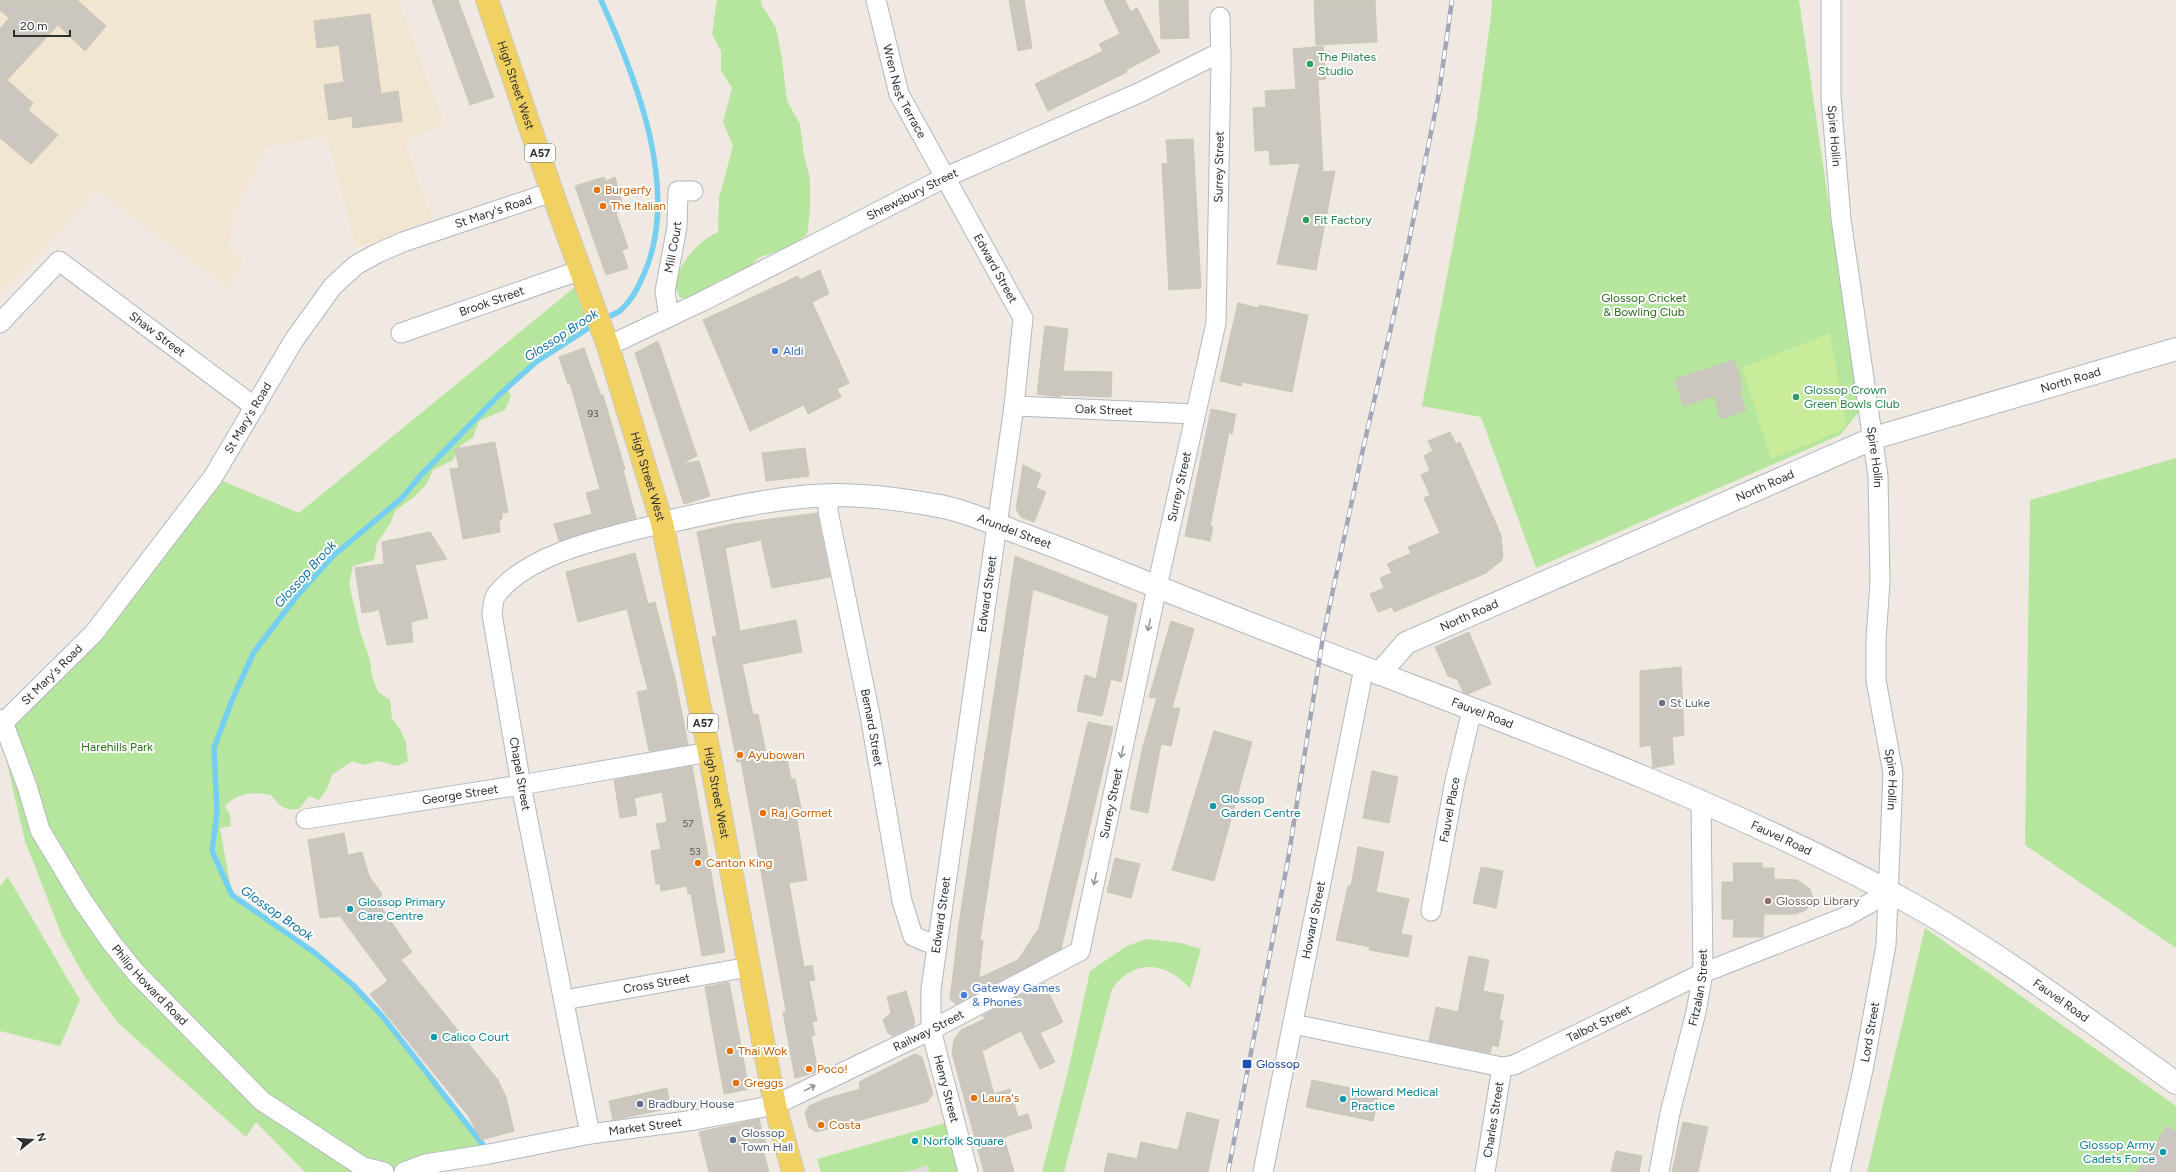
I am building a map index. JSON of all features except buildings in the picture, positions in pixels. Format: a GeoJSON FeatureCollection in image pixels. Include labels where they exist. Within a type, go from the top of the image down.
{"type":"FeatureCollection","features":[{"type":"Feature","properties":{"kind":"main road","name":"High Street West"},"geometry":{"type":"LineString","coordinates":[[488,0],[552,192],[608,346],[662,523],[709,752],[775,1105],[794,1172]]}},
{"type":"Feature","properties":{"kind":"street","name":"Wren Nest Terrace"},"geometry":{"type":"LineString","coordinates":[[876,0],[899,94],[946,177]]}},
{"type":"Feature","properties":{"kind":"street","name":"Spire Hollin"},"geometry":{"type":"LineString","coordinates":[[1831,0],[1831,97],[1841,219],[1874,438],[1878,476],[1880,582],[1876,639],[1876,680],[1893,772],[1890,892]]}},
{"type":"Feature","properties":{"kind":"street","name":"Surrey Street"},"geometry":{"type":"LineString","coordinates":[[1080,951],[1157,587],[1216,323],[1221,52],[1220,17]]}},
{"type":"Feature","properties":{"kind":"street","name":"Shrewsbury Street"},"geometry":{"type":"LineString","coordinates":[[608,346],[669,317],[946,177],[1141,92],[1221,52]]}},
{"type":"Feature","properties":{"kind":"street","name":"Edward Street"},"geometry":{"type":"LineString","coordinates":[[931,1030],[931,989],[936,944],[1014,406],[1023,318],[946,177]]}},
{"type":"Feature","properties":{"kind":"street","name":"Mill Court"},"geometry":{"type":"LineString","coordinates":[[669,317],[665,292],[677,227],[678,191],[693,191]]}},
{"type":"Feature","properties":{"kind":"street","name":"St Mary's Road"},"geometry":{"type":"LineString","coordinates":[[1,722],[94,633],[213,477],[294,340],[333,286],[356,265],[378,252],[403,242],[552,192]]}},
{"type":"Feature","properties":{"kind":"street","name":"Shaw Street"},"geometry":{"type":"LineString","coordinates":[[0,323],[59,261],[255,407]]}},
{"type":"Feature","properties":{"kind":"street","name":"Brook Street"},"geometry":{"type":"LineString","coordinates":[[402,333],[581,270]]}},
{"type":"Feature","properties":{"kind":"street","name":"North Road"},"geometry":{"type":"LineString","coordinates":[[1364,668],[1406,643],[1874,438],[2176,349]]}},
{"type":"Feature","properties":{"kind":"street","name":"Oak Street"},"geometry":{"type":"LineString","coordinates":[[1014,406],[1195,414]]}},
{"type":"Feature","properties":{"kind":"street","name":"Arundel Street"},"geometry":{"type":"LineString","coordinates":[[662,523],[728,509],[829,495],[879,497],[939,505],[1112,567],[1157,587],[1364,668]]}},
{"type":"Feature","properties":{"kind":"street","name":"Bernard Street"},"geometry":{"type":"LineString","coordinates":[[829,495],[828,511],[870,715],[902,901],[914,936],[936,944]]}},
{"type":"Feature","properties":{"kind":"street","name":"Chapel Street"},"geometry":{"type":"LineString","coordinates":[[590,1134],[521,785],[496,646],[492,614],[496,595],[514,578],[539,560],[566,550],[662,523]]}},
{"type":"Feature","properties":{"kind":"street","name":"Fauvel Road"},"geometry":{"type":"LineString","coordinates":[[1364,668],[1700,800],[1890,892],[1994,954],[2176,1083]]}},
{"type":"Feature","properties":{"kind":"street","name":"Howard Street"},"geometry":{"type":"LineString","coordinates":[[1262,1172],[1364,668]]}},
{"type":"Feature","properties":{"kind":"street","name":"Fauvel Place"},"geometry":{"type":"LineString","coordinates":[[1431,911],[1456,781],[1472,710]]}},
{"type":"Feature","properties":{"kind":"street","name":"Philip Howard Road"},"geometry":{"type":"LineString","coordinates":[[1,722],[27,786],[40,830],[82,900],[111,942],[137,974],[262,1101],[363,1167],[384,1172]]}},
{"type":"Feature","properties":{"kind":"street","name":"George Street"},"geometry":{"type":"LineString","coordinates":[[306,818],[521,785],[709,752]]}},
{"type":"Feature","properties":{"kind":"street","name":"Fitzalan Street"},"geometry":{"type":"LineString","coordinates":[[1659,1172],[1670,1113],[1696,1012],[1703,973],[1700,800]]}},
{"type":"Feature","properties":{"kind":"street","name":"Talbot Street"},"geometry":{"type":"LineString","coordinates":[[1293,1024],[1502,1067],[1514,1065],[1703,973],[1845,917],[1890,892]]}},
{"type":"Feature","properties":{"kind":"street","name":"Lord Street"},"geometry":{"type":"LineString","coordinates":[[1840,1172],[1863,1070],[1886,945],[1890,892]]}},
{"type":"Feature","properties":{"kind":"street","name":"Railway Street"},"geometry":{"type":"LineString","coordinates":[[775,1105],[931,1030],[1080,951]]}},
{"type":"Feature","properties":{"kind":"street","name":"Cross Street"},"geometry":{"type":"LineString","coordinates":[[564,1000],[749,967]]}},
{"type":"Feature","properties":{"kind":"street","name":"Henry Street"},"geometry":{"type":"LineString","coordinates":[[931,1030],[968,1172]]}},
{"type":"Feature","properties":{"kind":"street","name":"Charles Street"},"geometry":{"type":"LineString","coordinates":[[1485,1172],[1502,1067]]}},
{"type":"Feature","properties":{"kind":"street","name":"Market Street"},"geometry":{"type":"LineString","coordinates":[[404,1172],[426,1164],[590,1134],[695,1120],[775,1105]]}},
{"type":"Feature","properties":{"kind":"shaded area"},"geometry":{"type":"Polygon","coordinates":[[[0,0],[398,0],[444,125],[404,140],[433,222],[369,245],[356,246],[327,135],[266,147],[233,216],[228,250],[244,259],[227,287],[97,190],[0,296],[0,0]]]}},
{"type":"Feature","properties":{"kind":"shaded area"},"geometry":{"type":"Polygon","coordinates":[[[928,1165],[929,1172],[905,1172],[928,1165]]]}},
{"type":"Feature","properties":{"kind":"green space"},"geometry":{"type":"Polygon","coordinates":[[[717,0],[761,0],[761,4],[776,28],[782,59],[787,101],[800,124],[804,155],[810,179],[810,210],[807,235],[786,248],[758,258],[748,269],[714,283],[697,299],[680,298],[673,281],[691,252],[703,241],[718,232],[719,198],[733,146],[723,122],[732,88],[721,70],[721,51],[712,34],[717,0]]]}},
{"type":"Feature","properties":{"kind":"green space","name":"Glossop Cricket & Bowling Club"},"geometry":{"type":"Polygon","coordinates":[[[1492,0],[1799,0],[1859,412],[1840,435],[1536,568],[1481,417],[1422,406],[1476,125],[1492,0]]]}},
{"type":"Feature","properties":{"kind":"green space","name":"Harehills Park"},"geometry":{"type":"Polygon","coordinates":[[[575,287],[590,327],[536,362],[506,388],[511,395],[505,410],[479,421],[473,438],[461,445],[453,460],[433,470],[426,485],[414,497],[395,511],[390,524],[377,543],[374,560],[353,566],[349,584],[360,631],[370,660],[372,676],[378,692],[390,700],[392,718],[401,731],[406,743],[408,761],[398,766],[378,761],[363,765],[352,761],[332,775],[327,789],[319,800],[309,796],[299,809],[282,807],[271,795],[252,793],[234,798],[225,806],[230,815],[231,826],[220,828],[232,895],[315,953],[353,985],[383,1017],[489,1154],[404,1172],[384,1172],[332,1148],[199,1038],[63,867],[3,722],[94,633],[213,477],[299,513],[575,287]]]}},
{"type":"Feature","properties":{"kind":"green space","name":"Glossop Crown Green Bowls Club"},"geometry":{"type":"Polygon","coordinates":[[[1830,333],[1846,426],[1835,433],[1771,459],[1742,368],[1830,333]]]}},
{"type":"Feature","properties":{"kind":"green space"},"geometry":{"type":"Polygon","coordinates":[[[2176,458],[2176,948],[2025,845],[2030,500],[2176,458]]]}},
{"type":"Feature","properties":{"kind":"green space"},"geometry":{"type":"Polygon","coordinates":[[[6,759],[34,835],[72,904],[131,981],[354,1172],[305,1172],[256,1122],[246,1137],[117,1022],[84,976],[62,936],[25,841],[6,759]]]}},
{"type":"Feature","properties":{"kind":"green space"},"geometry":{"type":"Polygon","coordinates":[[[8,877],[80,1000],[60,1046],[0,1031],[0,886],[8,877]]]}},
{"type":"Feature","properties":{"kind":"green space"},"geometry":{"type":"Polygon","coordinates":[[[1925,928],[2176,1106],[2176,1172],[1867,1172],[1925,928]]]}},
{"type":"Feature","properties":{"kind":"green space"},"geometry":{"type":"Polygon","coordinates":[[[1147,939],[1181,943],[1201,949],[1190,988],[1170,973],[1150,967],[1140,968],[1130,972],[1112,989],[1064,1172],[1042,1172],[1068,1072],[1090,971],[1127,946],[1147,939]]]}},
{"type":"Feature","properties":{"kind":"green space","name":"Norfolk Square"},"geometry":{"type":"Polygon","coordinates":[[[945,1123],[959,1172],[821,1172],[817,1159],[945,1123]]]}},
{"type":"Feature","properties":{"kind":"waterway","name":"Glossop Brook"},"geometry":{"type":"LineString","coordinates":[[601,0],[628,64],[650,135],[656,171],[658,207],[654,241],[644,274],[632,298],[625,306],[621,310],[602,320]]}},
{"type":"Feature","properties":{"kind":"waterway","name":"Glossop Brook"},"geometry":{"type":"LineString","coordinates":[[487,1150],[383,1017],[353,985],[315,953],[232,895],[212,851],[217,813],[214,748],[232,700],[254,652],[297,596],[333,556],[402,498],[421,475],[498,396],[536,362],[595,324]]}},
{"type":"Feature","properties":{"kind":"railway"},"geometry":{"type":"LineString","coordinates":[[1228,1172],[1288,860],[1323,637],[1363,449],[1395,310],[1439,93],[1452,0]]}},
{"type":"Feature","properties":{"kind":"place","name":"The Pilates Studio"},"geometry":{"type":"Point","coordinates":[1310,64]}},
{"type":"Feature","properties":{"kind":"place","name":"Burgerfy"},"geometry":{"type":"Point","coordinates":[597,190]}},
{"type":"Feature","properties":{"kind":"place","name":"The Italian"},"geometry":{"type":"Point","coordinates":[603,206]}},
{"type":"Feature","properties":{"kind":"place","name":"Fit Factory"},"geometry":{"type":"Point","coordinates":[1306,220]}},
{"type":"Feature","properties":{"kind":"place","name":"Aldi"},"geometry":{"type":"Point","coordinates":[775,351]}},
{"type":"Feature","properties":{"kind":"place","name":"Glossop Crown Green Bowls Club"},"geometry":{"type":"Point","coordinates":[1796,397]}},
{"type":"Feature","properties":{"kind":"place","name":"St Luke"},"geometry":{"type":"Point","coordinates":[1662,703]}},
{"type":"Feature","properties":{"kind":"place","name":"Ayubowan"},"geometry":{"type":"Point","coordinates":[740,755]}},
{"type":"Feature","properties":{"kind":"place","name":"Glossop Garden Centre"},"geometry":{"type":"Point","coordinates":[1213,806]}},
{"type":"Feature","properties":{"kind":"place","name":"Raj Gormet"},"geometry":{"type":"Point","coordinates":[763,813]}},
{"type":"Feature","properties":{"kind":"place","name":"Canton King"},"geometry":{"type":"Point","coordinates":[698,863]}},
{"type":"Feature","properties":{"kind":"place","name":"Glossop Library"},"geometry":{"type":"Point","coordinates":[1768,901]}},
{"type":"Feature","properties":{"kind":"place","name":"Glossop Primary Care Centre"},"geometry":{"type":"Point","coordinates":[350,909]}},
{"type":"Feature","properties":{"kind":"place","name":"Gateway Games & Phones"},"geometry":{"type":"Point","coordinates":[964,995]}},
{"type":"Feature","properties":{"kind":"place","name":"Calico Court"},"geometry":{"type":"Point","coordinates":[434,1037]}},
{"type":"Feature","properties":{"kind":"place","name":"Thai Wok"},"geometry":{"type":"Point","coordinates":[730,1051]}},
{"type":"Feature","properties":{"kind":"place","name":"Glossop"},"geometry":{"type":"Point","coordinates":[1247,1064]}},
{"type":"Feature","properties":{"kind":"place","name":"Poco!"},"geometry":{"type":"Point","coordinates":[809,1069]}},
{"type":"Feature","properties":{"kind":"place","name":"Greggs"},"geometry":{"type":"Point","coordinates":[736,1083]}},
{"type":"Feature","properties":{"kind":"place","name":"Laura's"},"geometry":{"type":"Point","coordinates":[974,1098]}},
{"type":"Feature","properties":{"kind":"place","name":"Howard Medical Practice"},"geometry":{"type":"Point","coordinates":[1343,1099]}},
{"type":"Feature","properties":{"kind":"place","name":"Bradbury House"},"geometry":{"type":"Point","coordinates":[640,1104]}},
{"type":"Feature","properties":{"kind":"place","name":"Costa"},"geometry":{"type":"Point","coordinates":[821,1125]}},
{"type":"Feature","properties":{"kind":"place","name":"Glossop Town Hall"},"geometry":{"type":"Point","coordinates":[733,1140]}},
{"type":"Feature","properties":{"kind":"place","name":"Norfolk Square"},"geometry":{"type":"Point","coordinates":[915,1141]}},
{"type":"Feature","properties":{"kind":"place","name":"Glossop Army Cadets Force"},"geometry":{"type":"Point","coordinates":[2163,1152]}}]}
